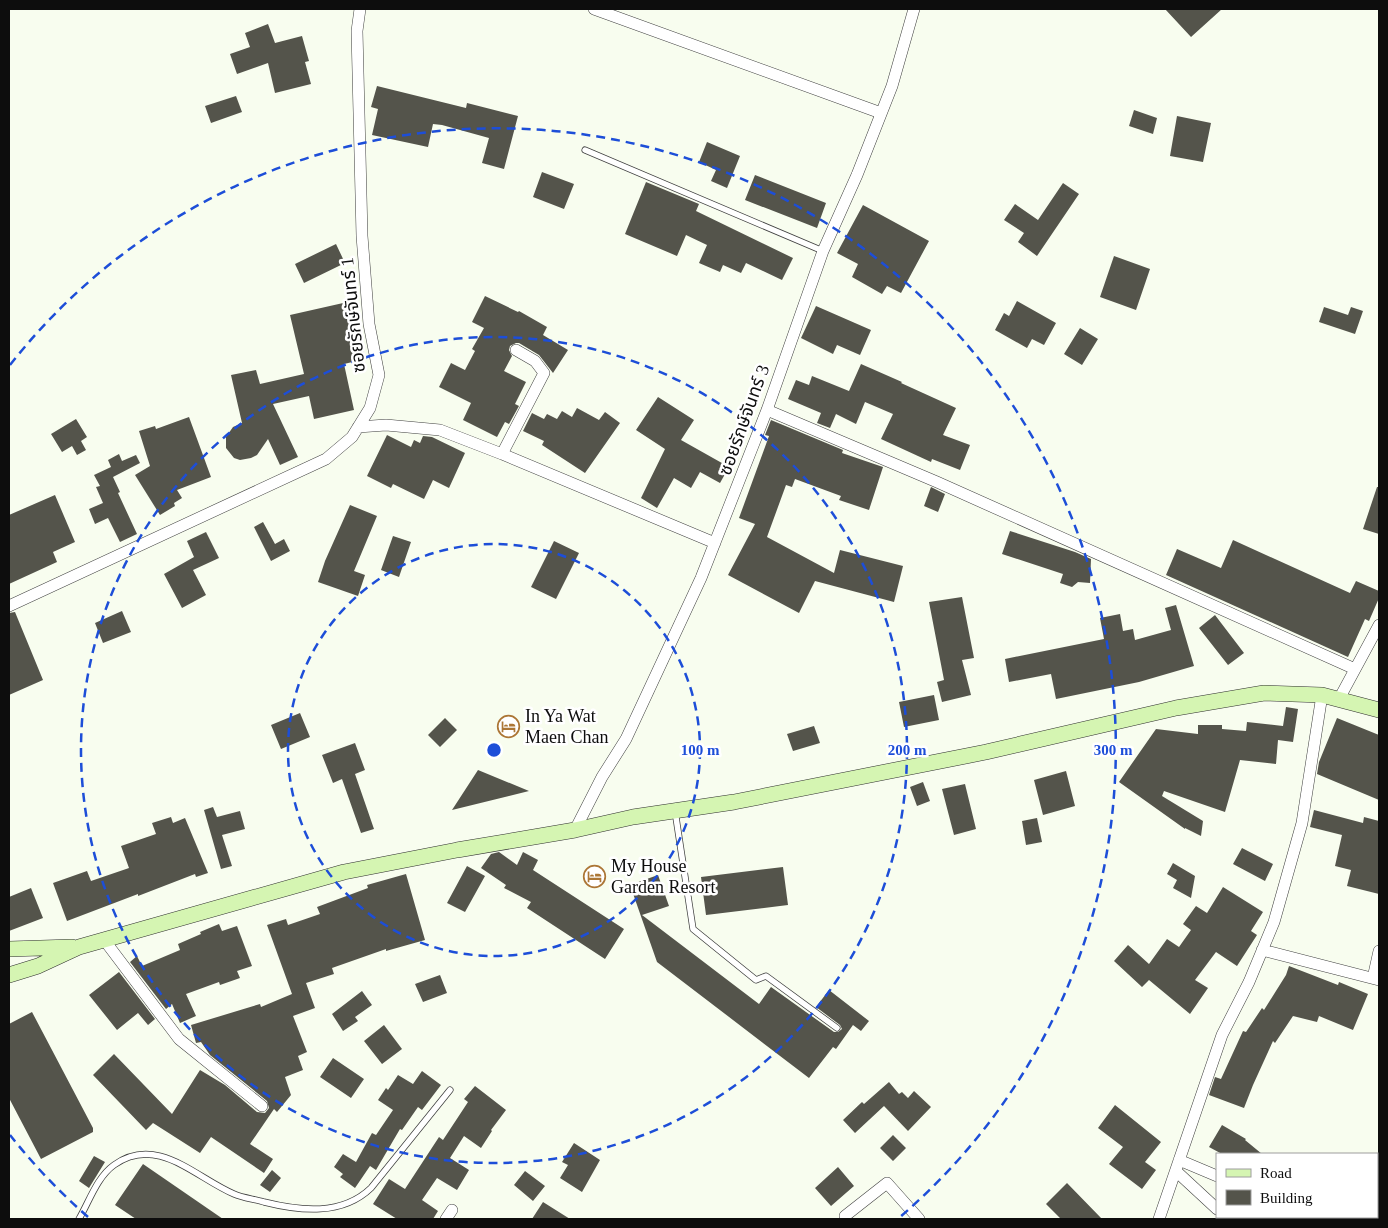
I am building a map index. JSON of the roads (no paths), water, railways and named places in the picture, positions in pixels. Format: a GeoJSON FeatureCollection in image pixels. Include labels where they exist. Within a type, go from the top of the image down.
{"type":"FeatureCollection","features":[{"type":"Feature","properties":{"kind":"main road"},"geometry":{"type":"LineString","coordinates":[[9,949],[78,947],[105,941],[344,872],[633,818],[734,802],[976,754],[1195,705],[1264,693],[1322,695],[1379,710]]}},
{"type":"Feature","properties":{"kind":"main road"},"geometry":{"type":"LineString","coordinates":[[9,975],[38,966],[78,947]]}},
{"type":"Feature","properties":{"kind":"street","name":"ซอยรักษ์จันทร์ 1"},"geometry":{"type":"LineString","coordinates":[[9,606],[326,459],[352,437],[370,408],[379,375],[369,324],[362,236],[357,31],[360,9]]}},
{"type":"Feature","properties":{"kind":"street"},"geometry":{"type":"LineString","coordinates":[[594,9],[881,113]]}},
{"type":"Feature","properties":{"kind":"street","name":"ซอยรักษ์จันทร์ 3"},"geometry":{"type":"LineString","coordinates":[[575,830],[602,777],[626,739],[701,578],[767,410],[823,251],[858,175],[892,86],[914,9]]}},
{"type":"Feature","properties":{"kind":"street"},"geometry":{"type":"LineString","coordinates":[[502,454],[544,373],[535,362],[516,350]]}},
{"type":"Feature","properties":{"kind":"street"},"geometry":{"type":"LineString","coordinates":[[767,410],[937,482],[1355,669]]}},
{"type":"Feature","properties":{"kind":"street"},"geometry":{"type":"LineString","coordinates":[[358,426],[386,425],[440,430],[715,543]]}},
{"type":"Feature","properties":{"kind":"street"},"geometry":{"type":"LineString","coordinates":[[1339,699],[1379,625]]}},
{"type":"Feature","properties":{"kind":"street"},"geometry":{"type":"LineString","coordinates":[[1159,1219],[1222,1035],[1249,982],[1274,922],[1302,824],[1322,695]]}},
{"type":"Feature","properties":{"kind":"street"},"geometry":{"type":"LineString","coordinates":[[105,941],[179,1039],[262,1106]]}},
{"type":"Feature","properties":{"kind":"street"},"geometry":{"type":"LineString","coordinates":[[1262,950],[1376,979],[1379,951]]}},
{"type":"Feature","properties":{"kind":"street"},"geometry":{"type":"LineString","coordinates":[[1179,1160],[1216,1176]]}},
{"type":"Feature","properties":{"kind":"street"},"geometry":{"type":"LineString","coordinates":[[1176,1172],[1216,1208]]}},
{"type":"Feature","properties":{"kind":"street"},"geometry":{"type":"LineString","coordinates":[[845,1216],[887,1183],[918,1219]]}},
{"type":"Feature","properties":{"kind":"lane"},"geometry":{"type":"LineString","coordinates":[[585,150],[823,251]]}},
{"type":"Feature","properties":{"kind":"lane"},"geometry":{"type":"LineString","coordinates":[[675,811],[693,929],[756,980],[766,976],[837,1028]]}},
{"type":"Feature","properties":{"kind":"lane"},"geometry":{"type":"LineString","coordinates":[[79,1219],[102,1177],[113,1166],[125,1159],[144,1154],[166,1156],[235,1195],[251,1199],[308,1209],[332,1208],[347,1204],[363,1196],[371,1188],[450,1090]]}},
{"type":"Feature","properties":{"kind":"place","name":"In Ya Wat Maen Chan"},"geometry":{"type":"Point","coordinates":[509,726]}},
{"type":"Feature","properties":{"kind":"place","name":"My House Garden Resort"},"geometry":{"type":"Point","coordinates":[595,876]}}]}
